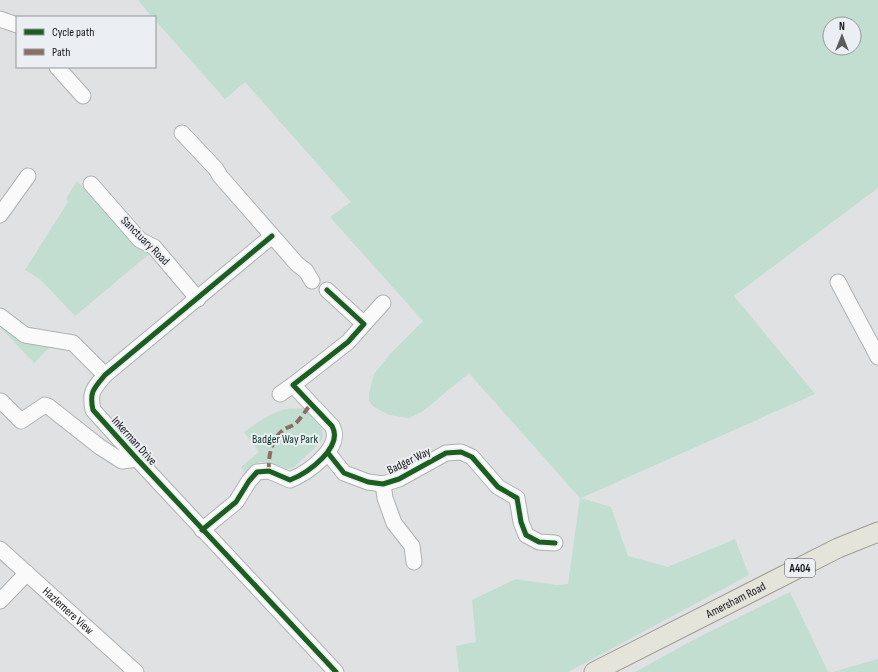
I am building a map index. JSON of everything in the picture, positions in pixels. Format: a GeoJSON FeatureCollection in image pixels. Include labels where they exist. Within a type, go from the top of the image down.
{"type":"FeatureCollection","features":[{"type":"Feature","properties":{"kind":"main road","name":"Amersham Road"},"geometry":{"type":"LineString","coordinates":[[594,672],[838,548],[878,532]]}},
{"type":"Feature","properties":{"kind":"street"},"geometry":{"type":"LineString","coordinates":[[0,19],[16,25]]}},
{"type":"Feature","properties":{"kind":"street"},"geometry":{"type":"LineString","coordinates":[[58,68],[83,96]]}},
{"type":"Feature","properties":{"kind":"street"},"geometry":{"type":"LineString","coordinates":[[182,133],[216,169],[220,176],[297,264],[306,271],[312,281]]}},
{"type":"Feature","properties":{"kind":"street"},"geometry":{"type":"LineString","coordinates":[[0,215],[28,176]]}},
{"type":"Feature","properties":{"kind":"street","name":"Sanctuary Road"},"geometry":{"type":"LineString","coordinates":[[91,184],[140,240],[154,247],[198,299]]}},
{"type":"Feature","properties":{"kind":"street","name":"Inkerman Drive"},"geometry":{"type":"LineString","coordinates":[[272,236],[105,375],[93,390],[91,400],[93,410],[137,459],[336,672]]}},
{"type":"Feature","properties":{"kind":"street"},"geometry":{"type":"LineString","coordinates":[[838,282],[878,357]]}},
{"type":"Feature","properties":{"kind":"street"},"geometry":{"type":"LineString","coordinates":[[327,290],[364,324]]}},
{"type":"Feature","properties":{"kind":"street"},"geometry":{"type":"LineString","coordinates":[[280,394],[348,342],[383,303]]}},
{"type":"Feature","properties":{"kind":"street"},"geometry":{"type":"LineString","coordinates":[[0,316],[25,335],[73,343],[105,375]]}},
{"type":"Feature","properties":{"kind":"street"},"geometry":{"type":"LineString","coordinates":[[202,530],[236,502],[249,481],[257,472],[269,471],[290,480],[299,476],[328,453],[335,442],[336,432],[332,426],[293,384]]}},
{"type":"Feature","properties":{"kind":"street"},"geometry":{"type":"LineString","coordinates":[[1,401],[21,421],[45,405],[48,406],[122,461],[137,459]]}},
{"type":"Feature","properties":{"kind":"street","name":"Badger Way"},"geometry":{"type":"LineString","coordinates":[[328,453],[344,473],[368,482],[383,484],[399,479],[446,453],[461,452],[472,457],[498,487],[517,498],[521,522],[526,535],[539,542],[556,543]]}},
{"type":"Feature","properties":{"kind":"street","name":"Badger Way"},"geometry":{"type":"LineString","coordinates":[[383,484],[385,498],[394,523],[412,546],[414,562]]}},
{"type":"Feature","properties":{"kind":"street","name":"Hazlemere View"},"geometry":{"type":"LineString","coordinates":[[0,549],[136,672]]}},
{"type":"Feature","properties":{"kind":"street"},"geometry":{"type":"LineString","coordinates":[[0,601],[27,574]]}},
{"type":"Feature","properties":{"kind":"green space"},"geometry":{"type":"Polygon","coordinates":[[[138,0],[878,0],[878,188],[734,296],[815,394],[581,498],[611,507],[628,556],[668,567],[735,539],[749,575],[568,672],[459,672],[456,646],[476,642],[472,600],[516,579],[556,585],[568,584],[580,498],[469,373],[423,411],[409,418],[389,415],[374,407],[369,401],[369,393],[374,374],[392,352],[423,321],[330,217],[351,202],[245,82],[225,99],[156,21],[156,16],[151,16],[138,0]]]}},
{"type":"Feature","properties":{"kind":"green space"},"geometry":{"type":"Polygon","coordinates":[[[77,181],[139,248],[149,254],[75,316],[40,279],[25,270],[68,202],[66,199],[77,181]]]}},
{"type":"Feature","properties":{"kind":"green space"},"geometry":{"type":"Polygon","coordinates":[[[0,325],[51,346],[34,363],[0,327],[0,325]]]}},
{"type":"Feature","properties":{"kind":"green space","name":"Badger Way Park"},"geometry":{"type":"Polygon","coordinates":[[[305,407],[322,428],[323,433],[320,443],[294,467],[288,469],[261,462],[255,464],[245,472],[241,467],[259,452],[244,432],[275,413],[291,408],[300,409],[305,407]]]}},
{"type":"Feature","properties":{"kind":"green space"},"geometry":{"type":"Polygon","coordinates":[[[790,592],[828,672],[635,672],[697,638],[790,592]]]}},
{"type":"Feature","properties":{"kind":"green space"},"geometry":{"type":"Polygon","coordinates":[[[878,659],[878,672],[833,672],[878,659]]]}},
{"type":"Feature","properties":{"kind":"marked path"},"geometry":{"type":"LineString","coordinates":[[269,471],[270,455],[275,439],[284,430],[295,424],[311,404]]}},
{"type":"Feature","properties":{"kind":"cycle path"},"geometry":{"type":"LineString","coordinates":[[272,236],[105,375],[93,391],[92,404],[93,410],[137,459],[336,672]]}},
{"type":"Feature","properties":{"kind":"cycle path"},"geometry":{"type":"LineString","coordinates":[[202,530],[236,502],[249,481],[257,472],[269,471],[290,480],[306,472],[329,450],[333,442],[334,434],[332,426],[293,385],[348,342],[364,324],[327,290]]}},
{"type":"Feature","properties":{"kind":"cycle path"},"geometry":{"type":"LineString","coordinates":[[328,453],[344,473],[368,482],[383,484],[399,479],[446,453],[461,452],[472,457],[498,487],[517,498],[521,522],[526,535],[539,542],[555,543]]}}]}
